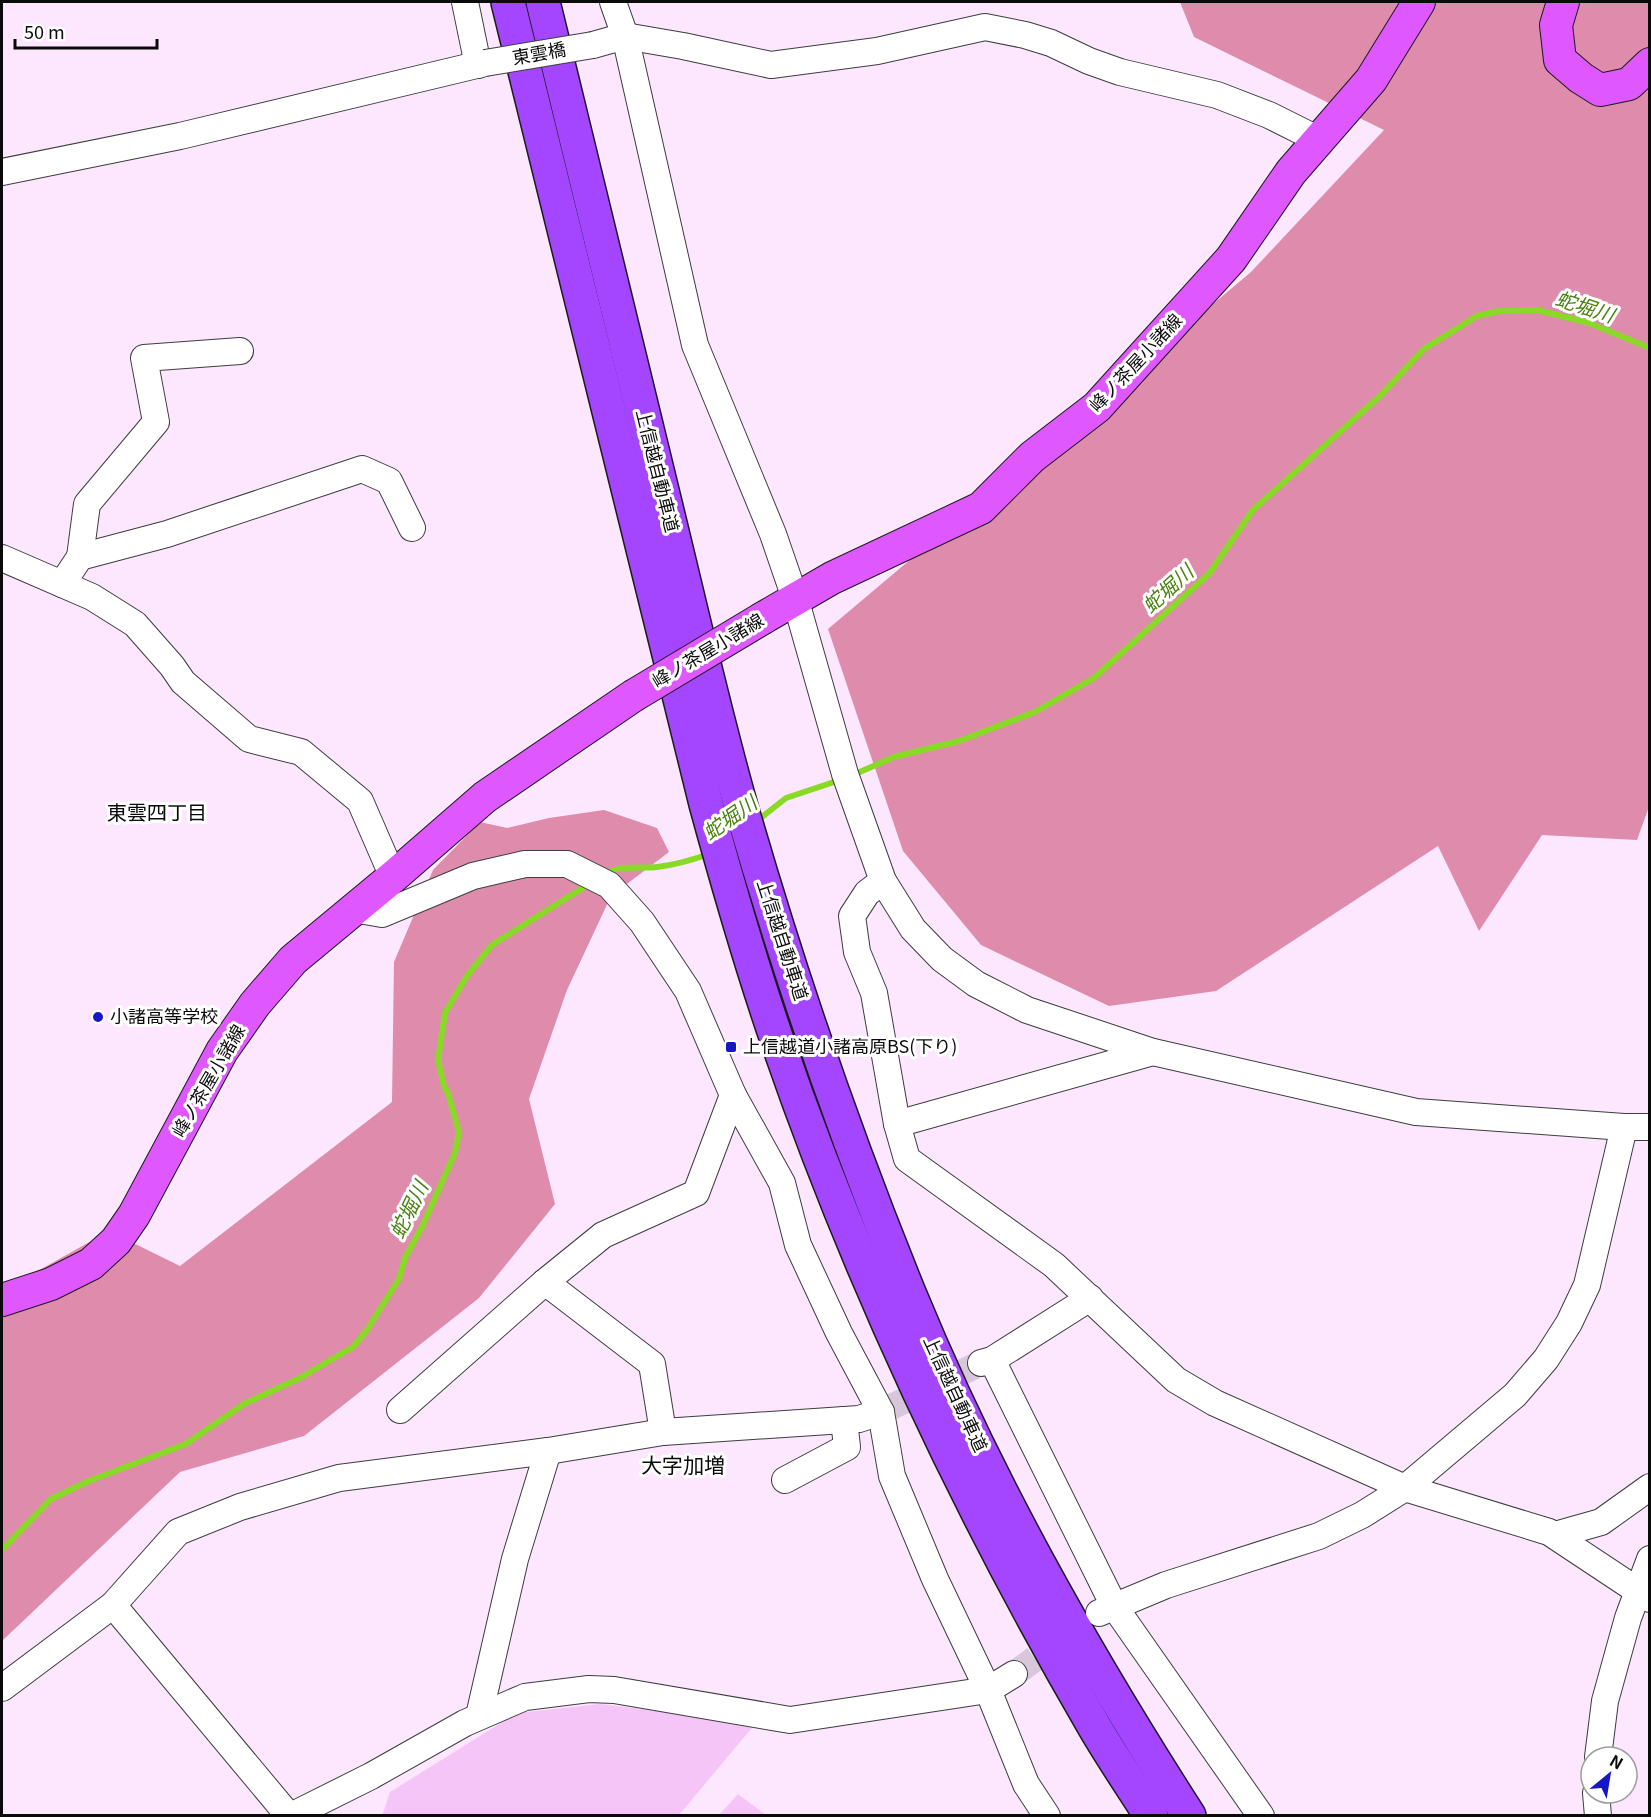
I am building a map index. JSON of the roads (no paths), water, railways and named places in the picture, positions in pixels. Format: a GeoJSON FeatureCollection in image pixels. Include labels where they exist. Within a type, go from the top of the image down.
{"type":"FeatureCollection","features":[{"type":"Feature","properties":{"kind":"highway","name":"上信越自動車道"},"geometry":{"type":"LineString","coordinates":[[508,2],[706,804],[774,1033],[829,1182],[885,1319],[950,1460],[1020,1594],[1095,1729],[1151,1815]]}},
{"type":"Feature","properties":{"kind":"highway","name":"上信越自動車道"},"geometry":{"type":"LineString","coordinates":[[543,2],[707,678],[738,794],[807,1017],[860,1167],[910,1295],[974,1440],[1046,1576],[1123,1712],[1189,1815]]}},
{"type":"Feature","properties":{"kind":"main road","name":"峰ノ茶屋小諸線"},"geometry":{"type":"LineString","coordinates":[[2,1300],[51,1284],[91,1264],[116,1241],[134,1215],[222,1051],[255,1005],[293,960],[485,797],[633,696],[795,598],[832,578],[981,508],[1032,457],[1098,407],[1231,258],[1291,172],[1371,80],[1419,2]]}},
{"type":"Feature","properties":{"kind":"main road"},"geometry":{"type":"LineString","coordinates":[[1563,2],[1556,25],[1560,60],[1581,78],[1600,90],[1629,84],[1650,64]]}},
{"type":"Feature","properties":{"kind":"street"},"geometry":{"type":"LineString","coordinates":[[465,2],[482,64]]}},
{"type":"Feature","properties":{"kind":"street"},"geometry":{"type":"LineString","coordinates":[[613,2],[625,36],[695,345],[773,534],[795,598],[845,774],[883,881],[913,929],[942,959],[976,984],[1027,1010],[1153,1052],[1416,1112],[1650,1127]]}},
{"type":"Feature","properties":{"kind":"street"},"geometry":{"type":"LineString","coordinates":[[625,36],[771,65],[877,51],[986,27],[1025,34],[1120,72],[1217,95],[1269,115],[1318,140]]}},
{"type":"Feature","properties":{"kind":"street","name":"東雲橋"},"geometry":{"type":"LineString","coordinates":[[2,172],[200,132],[482,64],[593,45],[625,36]]}},
{"type":"Feature","properties":{"kind":"street"},"geometry":{"type":"LineString","coordinates":[[62,584],[80,557],[87,504],[156,422],[144,358],[240,351]]}},
{"type":"Feature","properties":{"kind":"street"},"geometry":{"type":"LineString","coordinates":[[80,557],[167,534],[362,469],[389,481],[412,528]]}},
{"type":"Feature","properties":{"kind":"street"},"geometry":{"type":"LineString","coordinates":[[2,558],[92,597],[135,624],[183,682],[249,739],[301,752],[360,801],[393,877]]}},
{"type":"Feature","properties":{"kind":"street"},"geometry":{"type":"LineString","coordinates":[[353,909],[382,914],[472,876],[525,864],[567,864],[609,885],[642,922],[688,991],[733,1095],[782,1183],[798,1245],[839,1334],[881,1412],[892,1476],[935,1580],[988,1690],[1026,1784],[1047,1815]]}},
{"type":"Feature","properties":{"kind":"street"},"geometry":{"type":"LineString","coordinates":[[883,881],[867,893],[852,916],[857,952],[874,993],[897,1124],[907,1159],[1054,1265],[1176,1380],[1215,1403],[1405,1488],[1555,1535],[1643,1594]]}},
{"type":"Feature","properties":{"kind":"street"},"geometry":{"type":"LineString","coordinates":[[897,1124],[1153,1052]]}},
{"type":"Feature","properties":{"kind":"street"},"geometry":{"type":"LineString","coordinates":[[400,1410],[545,1282],[603,1235],[696,1193],[733,1095]]}},
{"type":"Feature","properties":{"kind":"street"},"geometry":{"type":"LineString","coordinates":[[1107,1610],[1166,1585],[1319,1536],[1362,1515],[1405,1488],[1515,1395],[1546,1359],[1569,1323],[1587,1285],[1624,1127]]}},
{"type":"Feature","properties":{"kind":"street"},"geometry":{"type":"LineString","coordinates":[[545,1282],[652,1364],[663,1432]]}},
{"type":"Feature","properties":{"kind":"street"},"geometry":{"type":"LineString","coordinates":[[1090,1298],[987,1362],[1107,1610],[1261,1815]]}},
{"type":"Feature","properties":{"kind":"street"},"geometry":{"type":"LineString","coordinates":[[2,1688],[113,1605],[178,1532],[240,1507],[339,1478],[548,1451],[663,1432],[859,1419],[881,1412]]}},
{"type":"Feature","properties":{"kind":"street"},"geometry":{"type":"LineString","coordinates":[[785,1480],[847,1447],[844,1420]]}},
{"type":"Feature","properties":{"kind":"street"},"geometry":{"type":"LineString","coordinates":[[479,1716],[515,1559],[548,1451]]}},
{"type":"Feature","properties":{"kind":"street"},"geometry":{"type":"LineString","coordinates":[[1555,1535],[1601,1522],[1650,1487]]}},
{"type":"Feature","properties":{"kind":"street"},"geometry":{"type":"LineString","coordinates":[[1600,1745],[1605,1701],[1643,1594],[1650,1559]]}},
{"type":"Feature","properties":{"kind":"street"},"geometry":{"type":"LineString","coordinates":[[113,1605],[290,1815],[371,1776],[479,1716],[525,1696],[589,1689],[614,1690],[789,1720],[988,1690],[1014,1674]]}},
{"type":"Feature","properties":{"kind":"waterway","name":"蛇堀川"},"geometry":{"type":"LineString","coordinates":[[853,775],[894,757],[959,741],[1035,712],[1094,678],[1209,574],[1253,510],[1380,396],[1424,349],[1477,316],[1499,311],[1537,310],[1589,323],[1650,348]]}},
{"type":"Feature","properties":{"kind":"waterway","name":"蛇堀川"},"geometry":{"type":"LineString","coordinates":[[757,821],[786,798],[840,780]]}},
{"type":"Feature","properties":{"kind":"waterway","name":"蛇堀川"},"geometry":{"type":"LineString","coordinates":[[606,874],[624,868],[670,865],[709,854]]}},
{"type":"Feature","properties":{"kind":"waterway","name":"蛇堀川"},"geometry":{"type":"LineString","coordinates":[[2,1550],[51,1499],[89,1481],[186,1444],[244,1404],[300,1378],[353,1347],[367,1330],[399,1279],[405,1258],[423,1225],[455,1153],[459,1132],[438,1060],[445,1013],[467,976],[492,945],[589,884]]}},
{"type":"Feature","properties":{"kind":"tunnel"},"geometry":{"type":"LineString","coordinates":[[881,1412],[981,1363]]}},
{"type":"Feature","properties":{"kind":"tunnel"},"geometry":{"type":"LineString","coordinates":[[1014,1674],[1065,1637]]}},
{"type":"Feature","properties":{"kind":"place","name":"小諸高等学校"},"geometry":{"type":"Point","coordinates":[98,1017]}},
{"type":"Feature","properties":{"kind":"place","name":"上信越道小諸高原BS(下り)"},"geometry":{"type":"Point","coordinates":[731,1047]}},
{"type":"Feature","properties":{"kind":"district","name":"東雲四丁目"},"geometry":{"type":"Point","coordinates":[157,813]}},
{"type":"Feature","properties":{"kind":"district","name":"大字加増"},"geometry":{"type":"Point","coordinates":[683,1466]}}]}
